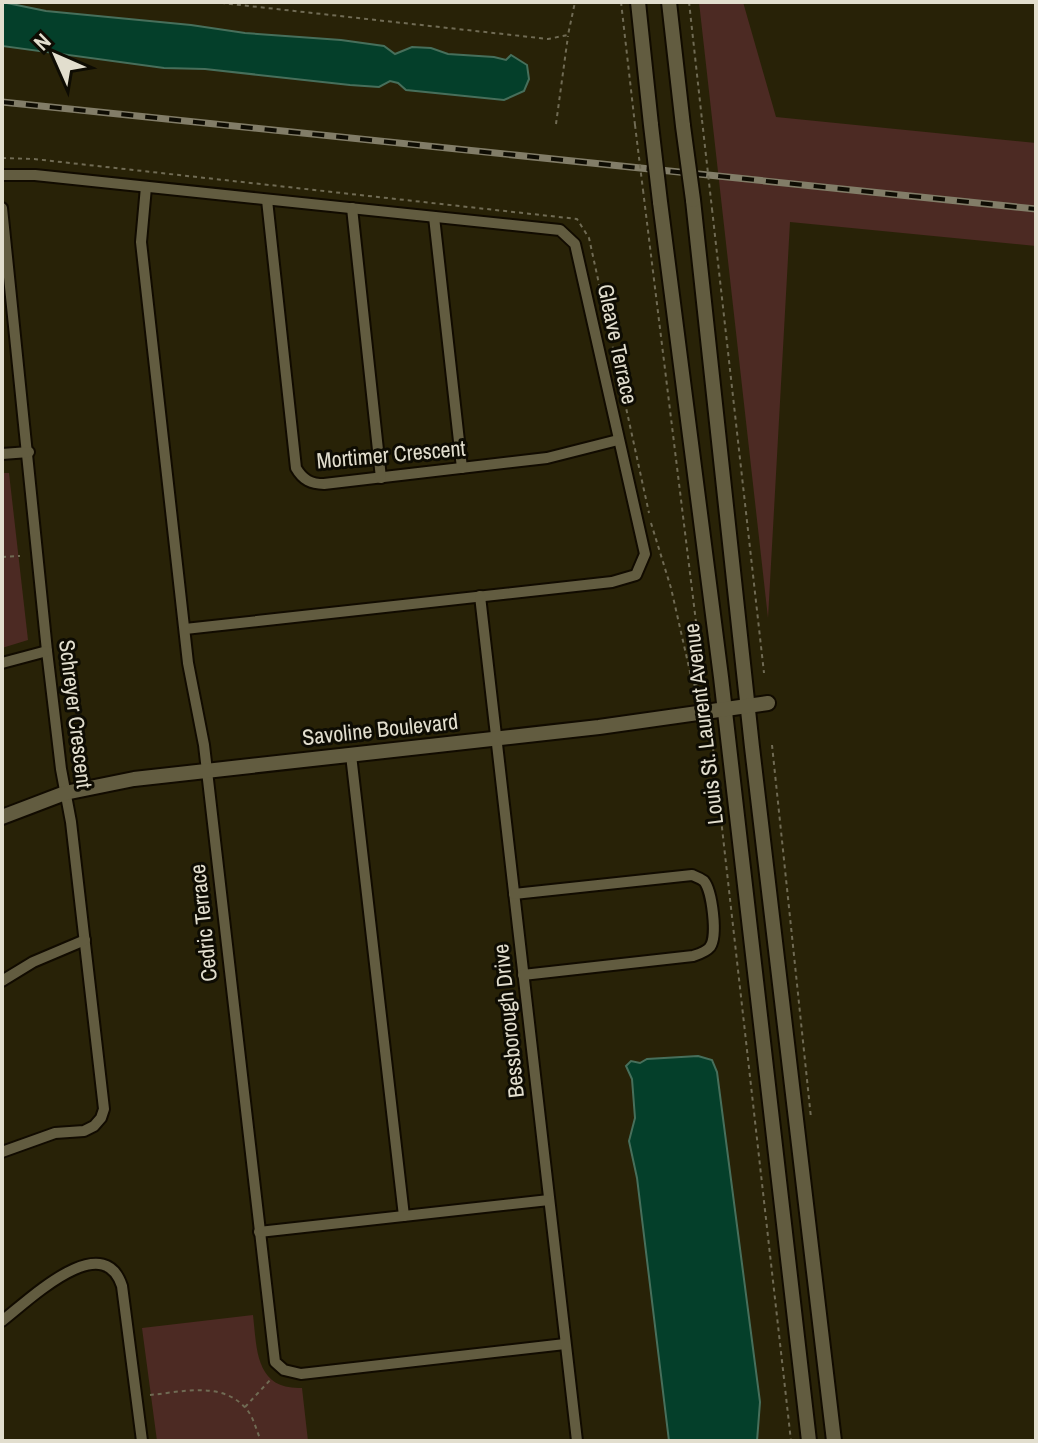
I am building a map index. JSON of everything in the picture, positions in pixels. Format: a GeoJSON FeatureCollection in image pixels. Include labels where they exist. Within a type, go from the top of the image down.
{"type":"FeatureCollection","features":[{"type":"Feature","properties":{"kind":"main road","name":"Louis St. Laurent Avenue"},"geometry":{"type":"LineString","coordinates":[[638,2],[809,1441]]}},
{"type":"Feature","properties":{"kind":"main road","name":"Louis St. Laurent Avenue"},"geometry":{"type":"LineString","coordinates":[[669,2],[834,1441]]}},
{"type":"Feature","properties":{"kind":"main road","name":"Savoline Boulevard"},"geometry":{"type":"LineString","coordinates":[[2,817],[65,793],[134,779],[496,739],[768,703]]}},
{"type":"Feature","properties":{"kind":"street","name":"Gleave Terrace"},"geometry":{"type":"LineString","coordinates":[[2,175],[35,175],[560,230],[569,236],[579,256],[645,554],[636,575],[624,580],[185,629]]}},
{"type":"Feature","properties":{"kind":"street","name":"Cedric Terrace"},"geometry":{"type":"LineString","coordinates":[[146,187],[141,242],[273,1356],[278,1366],[290,1373],[301,1374],[565,1344]]}},
{"type":"Feature","properties":{"kind":"street","name":"Mortimer Crescent"},"geometry":{"type":"LineString","coordinates":[[267,200],[296,468],[304,479],[314,484],[547,458],[618,440]]}},
{"type":"Feature","properties":{"kind":"street","name":"Schreyer Crescent"},"geometry":{"type":"LineString","coordinates":[[2,208],[47,651],[71,822],[103,1100],[101,1118],[84,1131],[55,1133],[2,1152]]}},
{"type":"Feature","properties":{"kind":"street"},"geometry":{"type":"LineString","coordinates":[[352,208],[381,478]]}},
{"type":"Feature","properties":{"kind":"street"},"geometry":{"type":"LineString","coordinates":[[434,217],[462,468]]}},
{"type":"Feature","properties":{"kind":"street"},"geometry":{"type":"LineString","coordinates":[[2,454],[29,452]]}},
{"type":"Feature","properties":{"kind":"street","name":"Bessborough Drive"},"geometry":{"type":"LineString","coordinates":[[480,596],[577,1441]]}},
{"type":"Feature","properties":{"kind":"street"},"geometry":{"type":"LineString","coordinates":[[2,663],[47,651]]}},
{"type":"Feature","properties":{"kind":"street"},"geometry":{"type":"LineString","coordinates":[[351,755],[404,1216]]}},
{"type":"Feature","properties":{"kind":"street"},"geometry":{"type":"LineString","coordinates":[[514,894],[692,875],[706,884],[714,925],[710,947],[693,956],[523,975]]}},
{"type":"Feature","properties":{"kind":"street"},"geometry":{"type":"LineString","coordinates":[[2,981],[33,962],[85,940]]}},
{"type":"Feature","properties":{"kind":"street"},"geometry":{"type":"LineString","coordinates":[[259,1232],[549,1200]]}},
{"type":"Feature","properties":{"kind":"street"},"geometry":{"type":"LineString","coordinates":[[2,1321],[73,1267],[101,1264],[114,1270],[122,1286],[142,1441]]}},
{"type":"Feature","properties":{"kind":"path"},"geometry":{"type":"LineString","coordinates":[[213,2],[548,39],[568,35]]}},
{"type":"Feature","properties":{"kind":"path"},"geometry":{"type":"LineString","coordinates":[[556,124],[575,2]]}},
{"type":"Feature","properties":{"kind":"path"},"geometry":{"type":"LineString","coordinates":[[621,2],[703,679],[707,689]]}},
{"type":"Feature","properties":{"kind":"path"},"geometry":{"type":"LineString","coordinates":[[689,2],[764,673]]}},
{"type":"Feature","properties":{"kind":"path"},"geometry":{"type":"LineString","coordinates":[[2,557],[20,556]]}},
{"type":"Feature","properties":{"kind":"path"},"geometry":{"type":"LineString","coordinates":[[712,739],[791,1441]]}},
{"type":"Feature","properties":{"kind":"path"},"geometry":{"type":"LineString","coordinates":[[772,745],[811,1121]]}},
{"type":"Feature","properties":{"kind":"path"},"geometry":{"type":"LineString","coordinates":[[244,1408],[272,1378]]}},
{"type":"Feature","properties":{"kind":"path"},"geometry":{"type":"LineString","coordinates":[[150,1395],[216,1391],[234,1399],[244,1408],[261,1441]]}},
{"type":"Feature","properties":{"kind":"shaded area"},"geometry":{"type":"Polygon","coordinates":[[[2,2],[46,11],[245,33],[341,40],[384,46],[395,54],[412,47],[506,60],[511,55],[527,65],[529,79],[524,91],[504,100],[406,90],[390,81],[379,87],[350,85],[205,69],[164,68],[2,46],[2,2]]]}},
{"type":"Feature","properties":{"kind":"shaded area"},"geometry":{"type":"Polygon","coordinates":[[[699,2],[743,2],[776,117],[1036,143],[1036,246],[790,222],[768,618],[699,2]]]}},
{"type":"Feature","properties":{"kind":"shaded area"},"geometry":{"type":"Polygon","coordinates":[[[2,473],[9,473],[28,640],[2,648],[2,473]]]}},
{"type":"Feature","properties":{"kind":"shaded area"},"geometry":{"type":"Polygon","coordinates":[[[698,1056],[712,1060],[717,1072],[760,1402],[757,1441],[669,1441],[637,1178],[629,1141],[635,1118],[632,1079],[626,1066],[631,1061],[640,1063],[647,1059],[698,1056]]]}},
{"type":"Feature","properties":{"kind":"shaded area"},"geometry":{"type":"Polygon","coordinates":[[[253,1315],[258,1354],[267,1375],[287,1387],[302,1388],[308,1441],[157,1441],[142,1328],[253,1315]]]}},
{"type":"Feature","properties":{"kind":"railway"},"geometry":{"type":"LineString","coordinates":[[2,102],[1036,209]]}}]}
